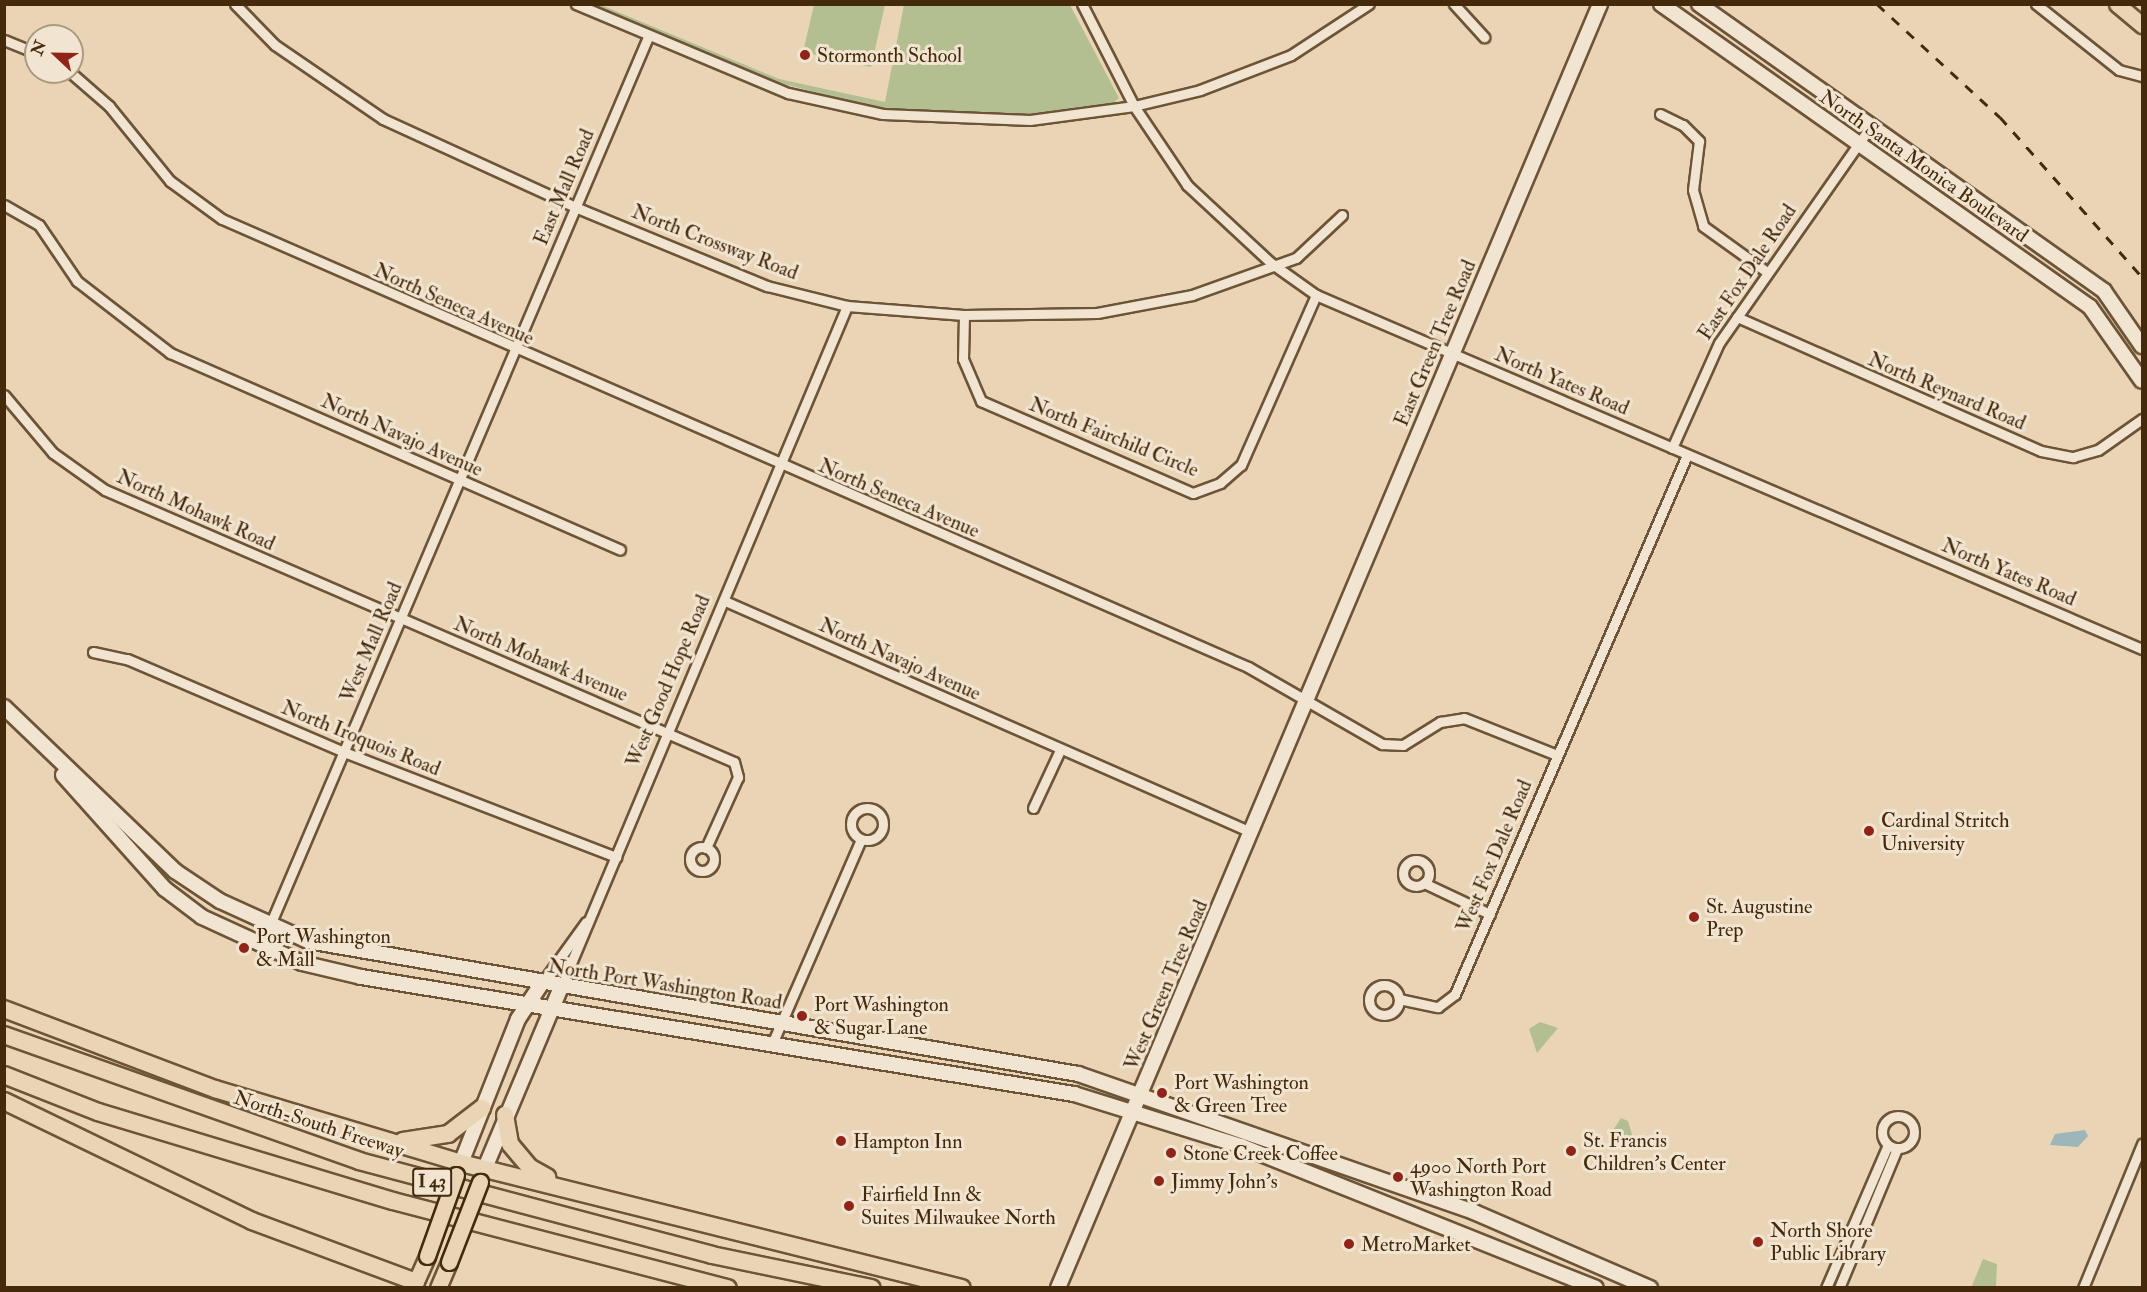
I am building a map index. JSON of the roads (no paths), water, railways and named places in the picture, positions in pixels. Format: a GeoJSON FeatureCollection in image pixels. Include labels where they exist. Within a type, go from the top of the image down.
{"type":"FeatureCollection","features":[{"type":"Feature","properties":{"kind":"highway"},"geometry":{"type":"LineString","coordinates":[[4,1009],[215,1089],[386,1141],[458,1169],[482,1175],[566,1187],[962,1287]]}},
{"type":"Feature","properties":{"kind":"highway","name":"North-South Freeway"},"geometry":{"type":"LineString","coordinates":[[4,1035],[359,1161],[712,1255],[872,1287]]}},
{"type":"Feature","properties":{"kind":"highway","name":"I 43"},"geometry":{"type":"LineString","coordinates":[[4,1075],[98,1112],[382,1198],[728,1287]]}},
{"type":"Feature","properties":{"kind":"highway"},"geometry":{"type":"LineString","coordinates":[[4,1101],[252,1221],[415,1285]]}},
{"type":"Feature","properties":{"kind":"highway"},"geometry":{"type":"LineString","coordinates":[[386,1141],[435,1139],[482,1108]]}},
{"type":"Feature","properties":{"kind":"highway"},"geometry":{"type":"LineString","coordinates":[[505,1115],[510,1144],[529,1167],[566,1187]]}},
{"type":"Feature","properties":{"kind":"highway"},"geometry":{"type":"LineString","coordinates":[[350,1259],[391,1287]]}},
{"type":"Feature","properties":{"kind":"main road","name":"East Green Tree Road"},"geometry":{"type":"LineString","coordinates":[[1308,697],[1600,4]]}},
{"type":"Feature","properties":{"kind":"main road","name":"North Santa Monica Boulevard"},"geometry":{"type":"LineString","coordinates":[[1661,4],[2090,307],[2142,381]]}},
{"type":"Feature","properties":{"kind":"main road","name":"North Santa Monica Boulevard"},"geometry":{"type":"LineString","coordinates":[[1699,4],[2104,291],[2142,346]]}},
{"type":"Feature","properties":{"kind":"main road"},"geometry":{"type":"LineString","coordinates":[[2116,4],[2142,25]]}},
{"type":"Feature","properties":{"kind":"main road","name":"West Green Tree Road"},"geometry":{"type":"LineString","coordinates":[[1059,1287],[1308,697]]}},
{"type":"Feature","properties":{"kind":"main road","name":"North Port Washington Road"},"geometry":{"type":"LineString","coordinates":[[4,707],[175,871],[269,926],[308,941],[414,962],[1078,1074],[1142,1094],[1474,1212],[1650,1287]]}},
{"type":"Feature","properties":{"kind":"main road","name":"North Port Washington Road"},"geometry":{"type":"LineString","coordinates":[[30,734],[165,890],[202,917],[261,946],[327,970],[1074,1094],[1134,1110],[1455,1227],[1596,1287]]}},
{"type":"Feature","properties":{"kind":"main road"},"geometry":{"type":"LineString","coordinates":[[410,985],[414,962]]}},
{"type":"Feature","properties":{"kind":"main road"},"geometry":{"type":"LineString","coordinates":[[458,993],[462,970]]}},
{"type":"Feature","properties":{"kind":"main road","name":"West Good Hope Road"},"geometry":{"type":"LineString","coordinates":[[415,1285],[482,1108],[527,1004],[542,983]]}},
{"type":"Feature","properties":{"kind":"main road","name":"West Good Hope Road"},"geometry":{"type":"LineString","coordinates":[[438,1287],[548,1008],[561,987]]}},
{"type":"Feature","properties":{"kind":"main road"},"geometry":{"type":"LineString","coordinates":[[850,1058],[856,1036]]}},
{"type":"Feature","properties":{"kind":"main road"},"geometry":{"type":"LineString","coordinates":[[1074,1094],[1078,1074]]}},
{"type":"Feature","properties":{"kind":"main road"},"geometry":{"type":"LineString","coordinates":[[415,1285],[433,1287]]}},
{"type":"Feature","properties":{"kind":"street","name":"North Crossway Road"},"geometry":{"type":"LineString","coordinates":[[235,4],[275,45],[383,119],[575,207],[767,286],[847,306],[964,315],[1096,313],[1192,295],[1271,263],[1296,258],[1342,216]]}},
{"type":"Feature","properties":{"kind":"street"},"geometry":{"type":"LineString","coordinates":[[576,4],[648,37],[788,93],[883,114],[1030,120],[1134,106],[1200,90],[1291,55],[1369,4]]}},
{"type":"Feature","properties":{"kind":"street","name":"North Yates Road"},"geometry":{"type":"LineString","coordinates":[[1082,4],[1134,106],[1187,185],[1271,263],[1316,294],[2142,649]]}},
{"type":"Feature","properties":{"kind":"street"},"geometry":{"type":"LineString","coordinates":[[1454,4],[1484,37]]}},
{"type":"Feature","properties":{"kind":"street"},"geometry":{"type":"LineString","coordinates":[[2036,4],[2119,70],[2142,76]]}},
{"type":"Feature","properties":{"kind":"street","name":"East Mall Road"},"geometry":{"type":"LineString","coordinates":[[513,351],[648,37]]}},
{"type":"Feature","properties":{"kind":"street"},"geometry":{"type":"LineString","coordinates":[[4,40],[24,48]]}},
{"type":"Feature","properties":{"kind":"street","name":"North Seneca Avenue"},"geometry":{"type":"LineString","coordinates":[[84,84],[109,106],[170,181],[222,219],[513,351],[1308,697],[1326,714],[1387,746],[1403,745],[1440,722],[1464,718],[1557,756]]}},
{"type":"Feature","properties":{"kind":"street"},"geometry":{"type":"LineString","coordinates":[[1660,114],[1683,125],[1699,141],[1693,190],[1703,226],[1767,272]]}},
{"type":"Feature","properties":{"kind":"street","name":"East Fox Dale Road"},"geometry":{"type":"LineString","coordinates":[[1672,448],[1702,373],[1767,272],[1870,127]]}},
{"type":"Feature","properties":{"kind":"street","name":"North Navajo Avenue"},"geometry":{"type":"LineString","coordinates":[[4,205],[39,225],[77,281],[170,353],[620,550]]}},
{"type":"Feature","properties":{"kind":"street","name":"North Fairchild Circle"},"geometry":{"type":"LineString","coordinates":[[964,315],[963,359],[981,401],[1193,493],[1220,483],[1241,465],[1316,294]]}},
{"type":"Feature","properties":{"kind":"street","name":"West Good Hope Road"},"geometry":{"type":"LineString","coordinates":[[561,987],[847,306]]}},
{"type":"Feature","properties":{"kind":"street","name":"North Reynard Road"},"geometry":{"type":"LineString","coordinates":[[1737,317],[2041,451],[2073,458],[2098,450],[2142,419]]}},
{"type":"Feature","properties":{"kind":"street","name":"West Mall Road"},"geometry":{"type":"LineString","coordinates":[[261,946],[513,351]]}},
{"type":"Feature","properties":{"kind":"street","name":"North Mohawk Road"},"geometry":{"type":"LineString","coordinates":[[4,395],[53,453],[105,490],[400,618]]}},
{"type":"Feature","properties":{"kind":"street","name":"West Fox Dale Road"},"geometry":{"type":"LineString","coordinates":[[1399,999],[1430,1007],[1449,1003],[1490,914],[1589,675],[1687,454]]}},
{"type":"Feature","properties":{"kind":"street","name":"North Navajo Avenue"},"geometry":{"type":"LineString","coordinates":[[725,601],[1251,832]]}},
{"type":"Feature","properties":{"kind":"street","name":"North Mohawk Avenue"},"geometry":{"type":"LineString","coordinates":[[400,618],[668,732],[737,766],[706,848]]}},
{"type":"Feature","properties":{"kind":"street","name":"North Iroquois Road"},"geometry":{"type":"LineString","coordinates":[[93,652],[127,659],[344,752],[616,857]]}},
{"type":"Feature","properties":{"kind":"street"},"geometry":{"type":"LineString","coordinates":[[1033,808],[1060,750]]}},
{"type":"Feature","properties":{"kind":"street"},"geometry":{"type":"LineString","coordinates":[[772,1044],[861,839]]}},
{"type":"Feature","properties":{"kind":"street"},"geometry":{"type":"LineString","coordinates":[[1424,883],[1490,914]]}},
{"type":"Feature","properties":{"kind":"street","name":"West Good Hope Road"},"geometry":{"type":"LineString","coordinates":[[542,983],[594,911]]}},
{"type":"Feature","properties":{"kind":"street"},"geometry":{"type":"LineString","coordinates":[[2083,1287],[2142,1144]]}},
{"type":"Feature","properties":{"kind":"street"},"geometry":{"type":"LineString","coordinates":[[1826,1287],[1893,1147],[1839,1287]]}},
{"type":"Feature","properties":{"kind":"water"},"geometry":{"type":"Polygon","coordinates":[[[2085,1130],[2088,1136],[2078,1147],[2050,1145],[2055,1134],[2085,1130]]]}},
{"type":"Feature","properties":{"kind":"railway"},"geometry":{"type":"LineString","coordinates":[[1877,4],[2000,117],[2142,277]]}},
{"type":"Feature","properties":{"kind":"place","name":"Stormonth School"},"geometry":{"type":"Point","coordinates":[805,55]}},
{"type":"Feature","properties":{"kind":"place","name":"Cardinal Stritch University"},"geometry":{"type":"Point","coordinates":[1869,831]}},
{"type":"Feature","properties":{"kind":"place","name":"St. Augustine Prep"},"geometry":{"type":"Point","coordinates":[1694,917]}},
{"type":"Feature","properties":{"kind":"place","name":"Port Washington & Mall"},"geometry":{"type":"Point","coordinates":[244,948]}},
{"type":"Feature","properties":{"kind":"place","name":"Port Washington & Sugar Lane"},"geometry":{"type":"Point","coordinates":[802,1016]}},
{"type":"Feature","properties":{"kind":"place","name":"Port Washington & Green Tree"},"geometry":{"type":"Point","coordinates":[1162,1093]}},
{"type":"Feature","properties":{"kind":"place","name":"Hampton Inn"},"geometry":{"type":"Point","coordinates":[841,1141]}},
{"type":"Feature","properties":{"kind":"place","name":"St. Francis Children's Center"},"geometry":{"type":"Point","coordinates":[1571,1151]}},
{"type":"Feature","properties":{"kind":"place","name":"Stone Creek Coffee"},"geometry":{"type":"Point","coordinates":[1171,1153]}},
{"type":"Feature","properties":{"kind":"place","name":"4900 North Port Washington Road"},"geometry":{"type":"Point","coordinates":[1398,1177]}},
{"type":"Feature","properties":{"kind":"place","name":"Jimmy John's"},"geometry":{"type":"Point","coordinates":[1159,1181]}},
{"type":"Feature","properties":{"kind":"place","name":"Fairfield Inn & Suites Milwaukee North"},"geometry":{"type":"Point","coordinates":[849,1206]}},
{"type":"Feature","properties":{"kind":"place","name":"North Shore Public Library"},"geometry":{"type":"Point","coordinates":[1758,1242]}},
{"type":"Feature","properties":{"kind":"place","name":"MetroMarket"},"geometry":{"type":"Point","coordinates":[1349,1244]}}]}
